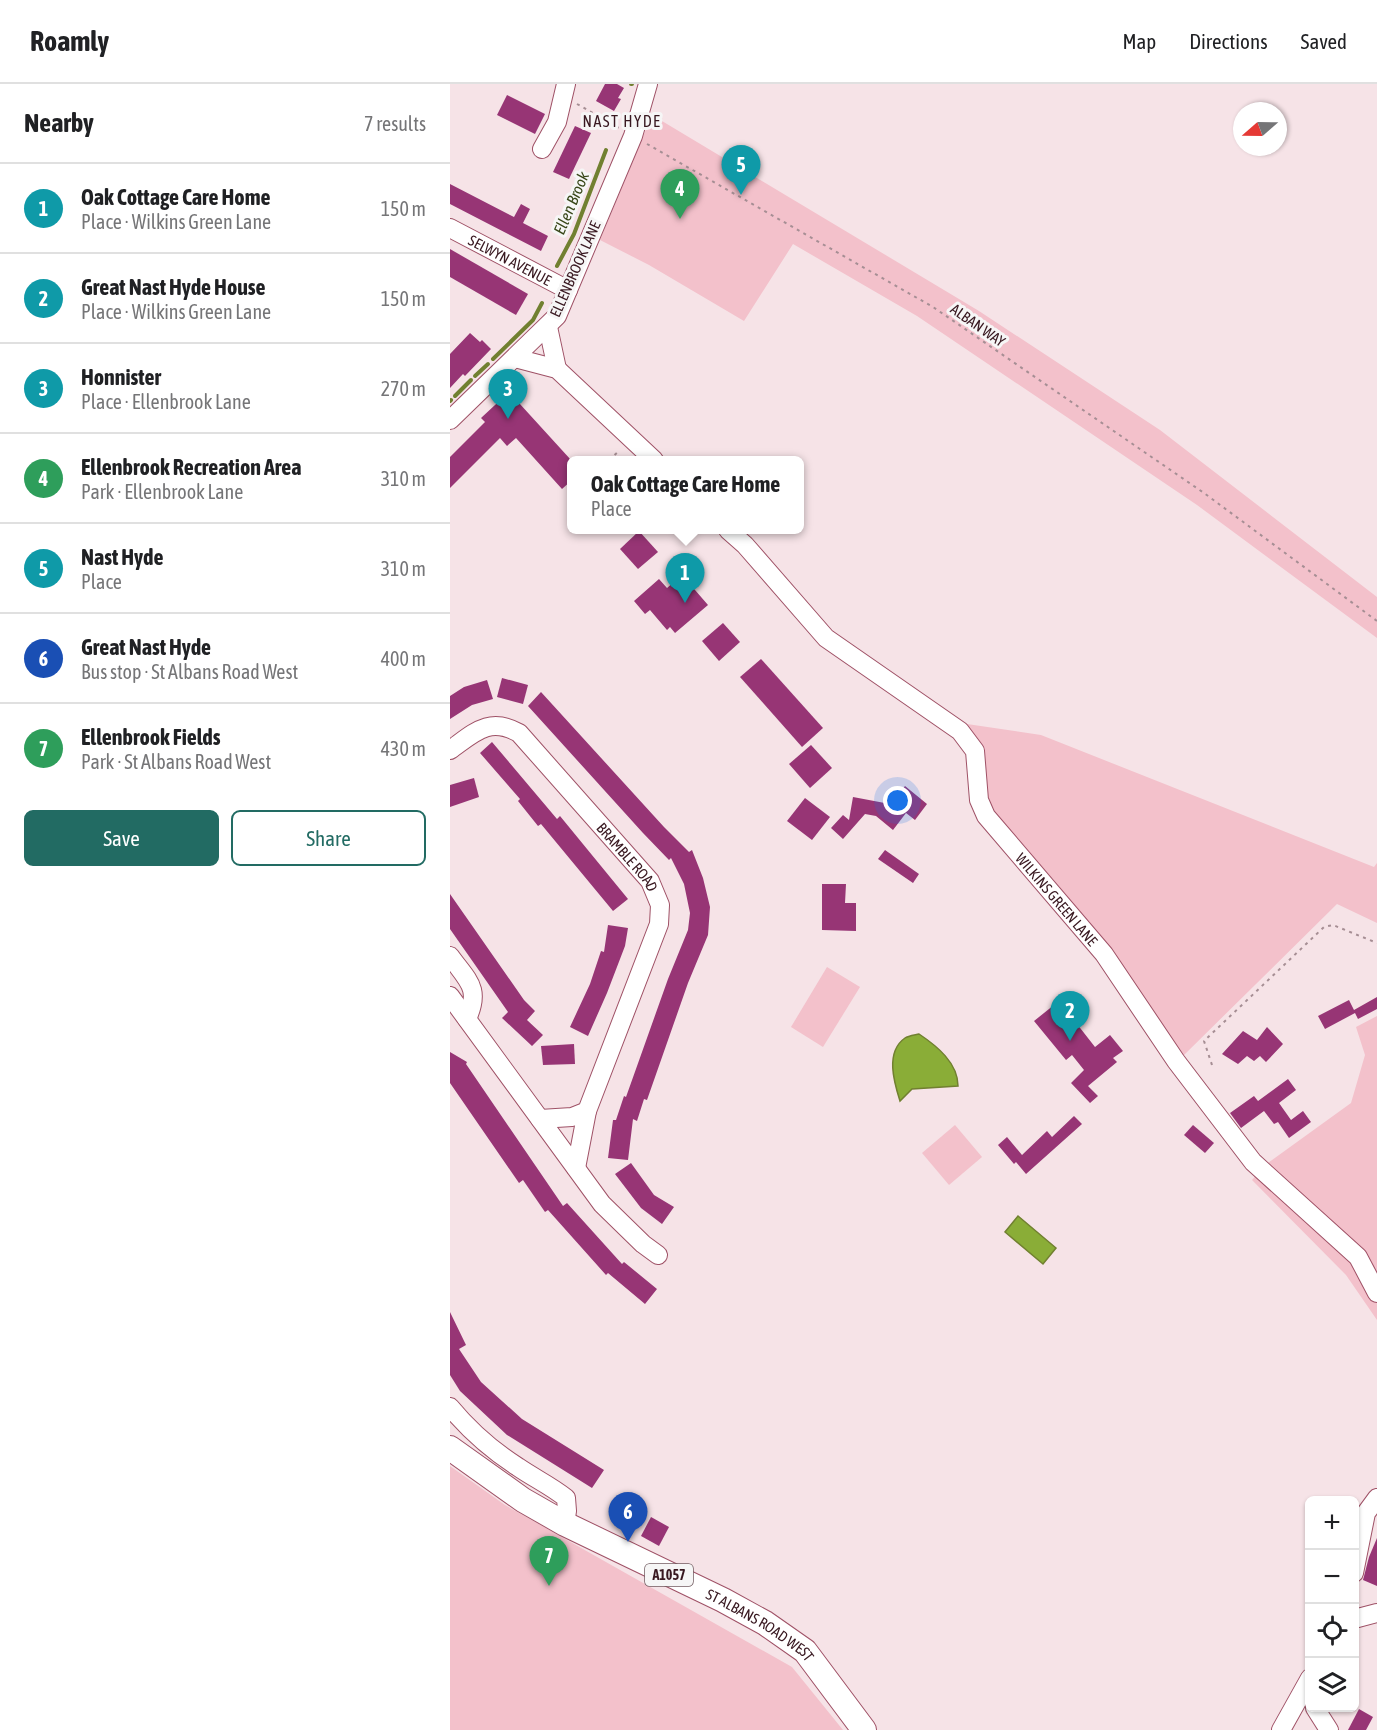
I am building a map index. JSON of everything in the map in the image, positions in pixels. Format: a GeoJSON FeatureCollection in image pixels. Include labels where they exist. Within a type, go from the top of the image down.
{"type":"FeatureCollection","features":[{"type":"Feature","properties":{"kind":"main road","name":"ST ALBANS ROAD WEST"},"geometry":{"type":"LineString","coordinates":[[450,1448],[522,1500],[565,1524],[765,1623],[805,1651],[864,1730]]}},
{"type":"Feature","properties":{"kind":"street","name":"ELLENBROOK LANE"},"geometry":{"type":"LineString","coordinates":[[450,420],[557,316],[633,136],[648,84]]}},
{"type":"Feature","properties":{"kind":"street"},"geometry":{"type":"LineString","coordinates":[[542,149],[557,122],[566,90]]}},
{"type":"Feature","properties":{"kind":"street","name":"SELWYN AVENUE"},"geometry":{"type":"LineString","coordinates":[[450,228],[568,290]]}},
{"type":"Feature","properties":{"kind":"street"},"geometry":{"type":"LineString","coordinates":[[548,327],[557,369]]}},
{"type":"Feature","properties":{"kind":"street"},"geometry":{"type":"LineString","coordinates":[[515,358],[557,369],[650,456]]}},
{"type":"Feature","properties":{"kind":"street","name":"WILKINS GREEN LANE"},"geometry":{"type":"LineString","coordinates":[[733,534],[745,545],[826,638],[960,731],[975,751],[979,800],[986,816],[1104,954],[1176,1061],[1253,1162],[1358,1257],[1377,1293]]}},
{"type":"Feature","properties":{"kind":"street","name":"BRAMBLE ROAD"},"geometry":{"type":"LineString","coordinates":[[450,750],[481,728],[509,727],[519,733],[650,881],[658,898],[659,924],[587,1111],[576,1168]]}},
{"type":"Feature","properties":{"kind":"street"},"geometry":{"type":"LineString","coordinates":[[450,956],[474,990],[474,1004],[460,1014]]}},
{"type":"Feature","properties":{"kind":"street"},"geometry":{"type":"LineString","coordinates":[[450,996],[460,1014],[603,1204],[643,1244],[658,1255]]}},
{"type":"Feature","properties":{"kind":"street"},"geometry":{"type":"LineString","coordinates":[[540,1119],[572,1117],[587,1111]]}},
{"type":"Feature","properties":{"kind":"street"},"geometry":{"type":"LineString","coordinates":[[450,1407],[491,1448],[566,1498],[565,1524]]}},
{"type":"Feature","properties":{"kind":"street"},"geometry":{"type":"LineString","coordinates":[[1359,1550],[1366,1513],[1377,1498]]}},
{"type":"Feature","properties":{"kind":"street"},"geometry":{"type":"LineString","coordinates":[[1359,1618],[1377,1613]]}},
{"type":"Feature","properties":{"kind":"street"},"geometry":{"type":"LineString","coordinates":[[1281,1730],[1304,1701]]}},
{"type":"Feature","properties":{"kind":"street"},"geometry":{"type":"LineString","coordinates":[[1318,1712],[1329,1730]]}},
{"type":"Feature","properties":{"kind":"path","name":"ALBAN WAY"},"geometry":{"type":"LineString","coordinates":[[566,90],[633,136],[933,307],[1204,493],[1377,621]]}},
{"type":"Feature","properties":{"kind":"path"},"geometry":{"type":"LineString","coordinates":[[1212,1065],[1204,1041],[1324,927],[1333,925],[1377,943]]}},
{"type":"Feature","properties":{"kind":"shaded area"},"geometry":{"type":"Polygon","coordinates":[[[652,115],[979,311],[1160,430],[1377,597],[1377,638],[1197,505],[917,316],[793,244],[744,321],[649,265],[600,240],[652,115]]]}},
{"type":"Feature","properties":{"kind":"shaded area"},"geometry":{"type":"Polygon","coordinates":[[[967,724],[1041,735],[1374,867],[1377,863],[1377,923],[1337,904],[1182,1057],[1112,951],[1053,879],[1013,839],[991,812],[980,750],[967,724]]]}},
{"type":"Feature","properties":{"kind":"shaded area"},"geometry":{"type":"Polygon","coordinates":[[[827,967],[860,987],[823,1047],[791,1027],[827,967]]]}},
{"type":"Feature","properties":{"kind":"shaded area"},"geometry":{"type":"Polygon","coordinates":[[[1377,1016],[1377,1320],[1346,1275],[1252,1180],[1265,1165],[1351,1103],[1365,1055],[1356,1027],[1377,1016]]]}},
{"type":"Feature","properties":{"kind":"shaded area"},"geometry":{"type":"Polygon","coordinates":[[[919,1034],[945,1056],[954,1070],[958,1086],[912,1089],[900,1101],[893,1068],[895,1051],[905,1038],[919,1034]]]}},
{"type":"Feature","properties":{"kind":"shaded area"},"geometry":{"type":"Polygon","coordinates":[[[955,1125],[982,1157],[949,1185],[922,1153],[955,1125]]]}},
{"type":"Feature","properties":{"kind":"shaded area"},"geometry":{"type":"Polygon","coordinates":[[[1018,1216],[1056,1248],[1043,1264],[1005,1232],[1018,1216]]]}},
{"type":"Feature","properties":{"kind":"shaded area"},"geometry":{"type":"Polygon","coordinates":[[[450,1466],[505,1505],[792,1667],[843,1730],[450,1730],[450,1466]]]}},
{"type":"Feature","properties":{"kind":"building"},"geometry":{"type":"Polygon","coordinates":[[[605,84],[617,84],[624,88],[614,111],[596,101],[605,84]]]}},
{"type":"Feature","properties":{"kind":"building"},"geometry":{"type":"Polygon","coordinates":[[[507,95],[545,114],[535,134],[497,115],[507,95]]]}},
{"type":"Feature","properties":{"kind":"building"},"geometry":{"type":"Polygon","coordinates":[[[575,126],[591,133],[569,179],[553,172],[575,126]]]}},
{"type":"Feature","properties":{"kind":"building"},"geometry":{"type":"Polygon","coordinates":[[[450,184],[514,217],[521,204],[530,209],[523,223],[548,236],[541,251],[450,204],[450,184]]]}},
{"type":"Feature","properties":{"kind":"building"},"geometry":{"type":"Polygon","coordinates":[[[450,249],[528,294],[516,315],[450,277],[450,249]]]}},
{"type":"Feature","properties":{"kind":"building"},"geometry":{"type":"Polygon","coordinates":[[[470,333],[491,349],[450,388],[450,354],[470,333]]]}},
{"type":"Feature","properties":{"kind":"building"},"geometry":{"type":"Polygon","coordinates":[[[509,392],[567,456],[567,485],[562,489],[516,438],[507,446],[500,438],[450,488],[450,457],[485,422],[481,418],[509,392]]]}},
{"type":"Feature","properties":{"kind":"building"},"geometry":{"type":"Polygon","coordinates":[[[636,534],[642,534],[658,552],[638,569],[620,549],[636,534]]]}},
{"type":"Feature","properties":{"kind":"building"},"geometry":{"type":"Polygon","coordinates":[[[682,575],[708,605],[675,633],[670,627],[667,630],[650,610],[645,614],[634,601],[659,579],[667,588],[682,575]]]}},
{"type":"Feature","properties":{"kind":"building"},"geometry":{"type":"Polygon","coordinates":[[[723,623],[740,642],[719,661],[702,641],[723,623]]]}},
{"type":"Feature","properties":{"kind":"building"},"geometry":{"type":"Polygon","coordinates":[[[761,659],[823,728],[802,747],[740,677],[761,659]]]}},
{"type":"Feature","properties":{"kind":"building"},"geometry":{"type":"Polygon","coordinates":[[[502,678],[528,685],[523,704],[497,697],[502,678]]]}},
{"type":"Feature","properties":{"kind":"building"},"geometry":{"type":"Polygon","coordinates":[[[487,680],[493,699],[472,705],[450,719],[450,696],[464,687],[487,680]]]}},
{"type":"Feature","properties":{"kind":"building"},"geometry":{"type":"Polygon","coordinates":[[[541,692],[664,827],[689,852],[692,850],[703,878],[710,907],[708,935],[688,983],[647,1100],[644,1099],[637,1121],[633,1119],[628,1160],[608,1158],[613,1120],[616,1120],[624,1096],[626,1097],[688,930],[690,913],[684,884],[671,858],[669,860],[643,833],[528,706],[541,692]]]}},
{"type":"Feature","properties":{"kind":"building"},"geometry":{"type":"Polygon","coordinates":[[[492,742],[557,819],[560,816],[628,899],[613,911],[541,824],[538,826],[518,801],[520,799],[480,753],[492,742]]]}},
{"type":"Feature","properties":{"kind":"building"},"geometry":{"type":"Polygon","coordinates":[[[811,745],[832,768],[810,788],[789,764],[811,745]]]}},
{"type":"Feature","properties":{"kind":"building"},"geometry":{"type":"Polygon","coordinates":[[[474,778],[479,797],[450,807],[450,785],[474,778]]]}},
{"type":"Feature","properties":{"kind":"building"},"geometry":{"type":"Polygon","coordinates":[[[905,786],[927,804],[915,820],[906,813],[893,830],[876,816],[865,814],[843,839],[831,828],[843,815],[849,820],[853,797],[890,804],[905,786]]]}},
{"type":"Feature","properties":{"kind":"building"},"geometry":{"type":"Polygon","coordinates":[[[805,798],[830,817],[812,840],[787,821],[805,798]]]}},
{"type":"Feature","properties":{"kind":"building"},"geometry":{"type":"Polygon","coordinates":[[[885,850],[919,874],[913,883],[878,859],[885,850]]]}},
{"type":"Feature","properties":{"kind":"building"},"geometry":{"type":"Polygon","coordinates":[[[822,884],[846,884],[845,903],[856,903],[856,931],[822,930],[822,884]]]}},
{"type":"Feature","properties":{"kind":"building"},"geometry":{"type":"Polygon","coordinates":[[[450,894],[524,1000],[535,1011],[527,1020],[543,1035],[532,1046],[502,1018],[508,1012],[450,929],[450,894]]]}},
{"type":"Feature","properties":{"kind":"building"},"geometry":{"type":"Polygon","coordinates":[[[608,925],[628,928],[625,946],[588,1036],[570,1027],[590,984],[601,951],[604,952],[608,925]]]}},
{"type":"Feature","properties":{"kind":"building"},"geometry":{"type":"Polygon","coordinates":[[[1377,997],[1377,1009],[1358,1019],[1355,1013],[1325,1029],[1318,1016],[1349,1000],[1354,1010],[1377,997]]]}},
{"type":"Feature","properties":{"kind":"building"},"geometry":{"type":"Polygon","coordinates":[[[1059,1001],[1095,1047],[1110,1035],[1123,1051],[1113,1058],[1117,1062],[1088,1086],[1098,1096],[1090,1103],[1071,1083],[1084,1070],[1072,1055],[1066,1060],[1034,1021],[1059,1001]]]}},
{"type":"Feature","properties":{"kind":"building"},"geometry":{"type":"Polygon","coordinates":[[[1267,1027],[1283,1044],[1266,1062],[1260,1056],[1254,1061],[1247,1056],[1238,1064],[1222,1054],[1243,1031],[1257,1040],[1267,1027]]]}},
{"type":"Feature","properties":{"kind":"building"},"geometry":{"type":"Polygon","coordinates":[[[574,1044],[575,1064],[543,1065],[541,1046],[574,1044]]]}},
{"type":"Feature","properties":{"kind":"building"},"geometry":{"type":"Polygon","coordinates":[[[450,1052],[467,1062],[466,1064],[563,1206],[567,1203],[622,1264],[624,1262],[657,1289],[645,1304],[608,1273],[606,1275],[548,1210],[545,1212],[523,1180],[519,1183],[450,1083],[450,1052]]]}},
{"type":"Feature","properties":{"kind":"building"},"geometry":{"type":"Polygon","coordinates":[[[1288,1079],[1296,1090],[1279,1103],[1291,1120],[1303,1111],[1311,1122],[1289,1138],[1278,1122],[1274,1124],[1264,1111],[1241,1128],[1230,1113],[1254,1096],[1258,1101],[1288,1079]]]}},
{"type":"Feature","properties":{"kind":"building"},"geometry":{"type":"Polygon","coordinates":[[[1074,1116],[1082,1124],[1026,1174],[998,1145],[1007,1137],[1022,1155],[1047,1131],[1052,1137],[1074,1116]]]}},
{"type":"Feature","properties":{"kind":"building"},"geometry":{"type":"Polygon","coordinates":[[[1193,1125],[1214,1143],[1205,1153],[1184,1135],[1193,1125]]]}},
{"type":"Feature","properties":{"kind":"building"},"geometry":{"type":"Polygon","coordinates":[[[631,1163],[654,1195],[674,1207],[662,1224],[641,1208],[615,1174],[631,1163]]]}},
{"type":"Feature","properties":{"kind":"building"},"geometry":{"type":"Polygon","coordinates":[[[450,1312],[466,1345],[459,1349],[481,1382],[522,1419],[604,1470],[592,1488],[507,1435],[460,1391],[450,1375],[450,1312]]]}},
{"type":"Feature","properties":{"kind":"building"},"geometry":{"type":"Polygon","coordinates":[[[651,1517],[669,1527],[659,1546],[641,1536],[651,1517]]]}},
{"type":"Feature","properties":{"kind":"building"},"geometry":{"type":"Polygon","coordinates":[[[1377,1538],[1377,1586],[1363,1580],[1377,1538]]]}},
{"type":"Feature","properties":{"kind":"building"},"geometry":{"type":"Polygon","coordinates":[[[1359,1709],[1373,1717],[1366,1730],[1348,1730],[1359,1709]]]}},
{"type":"Feature","properties":{"kind":"waterway","name":"Ellen Brook"},"geometry":{"type":"LineString","coordinates":[[557,266],[574,234],[606,150]]}},
{"type":"Feature","properties":{"kind":"waterway","name":"Ellen Brook"},"geometry":{"type":"LineString","coordinates":[[493,359],[533,320],[542,303]]}},
{"type":"Feature","properties":{"kind":"waterway","name":"Ellen Brook"},"geometry":{"type":"LineString","coordinates":[[475,376],[488,364]]}},
{"type":"Feature","properties":{"kind":"waterway","name":"Ellen Brook"},"geometry":{"type":"LineString","coordinates":[[455,396],[471,380]]}},
{"type":"Feature","properties":{"kind":"place","name":"Nast Hyde"},"geometry":{"type":"Point","coordinates":[741,195]}},
{"type":"Feature","properties":{"kind":"place","name":"Ellenbrook Recreation Area"},"geometry":{"type":"Point","coordinates":[680,219]}},
{"type":"Feature","properties":{"kind":"place","name":"Honnister"},"geometry":{"type":"Point","coordinates":[508,419]}},
{"type":"Feature","properties":{"kind":"place","name":"Oak Cottage Care Home"},"geometry":{"type":"Point","coordinates":[685,603]}},
{"type":"Feature","properties":{"kind":"place","name":"Great Nast Hyde House"},"geometry":{"type":"Point","coordinates":[1070,1041]}},
{"type":"Feature","properties":{"kind":"place","name":"Great Nast Hyde"},"geometry":{"type":"Point","coordinates":[628,1542]}},
{"type":"Feature","properties":{"kind":"place","name":"Ellenbrook Fields"},"geometry":{"type":"Point","coordinates":[549,1586]}},
{"type":"Feature","properties":{"kind":"district","name":"NAST HYDE"},"geometry":{"type":"Point","coordinates":[622,121]}}]}
